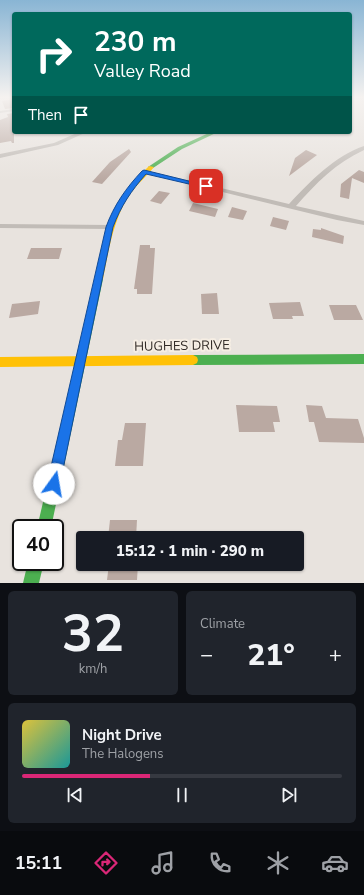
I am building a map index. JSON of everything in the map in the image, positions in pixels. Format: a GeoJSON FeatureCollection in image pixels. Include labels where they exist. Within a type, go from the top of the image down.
{"type":"FeatureCollection","features":[{"type":"Feature","properties":{"kind":"street"},"geometry":{"type":"LineString","coordinates":[[0,156],[56,144],[79,134]]}},
{"type":"Feature","properties":{"kind":"street"},"geometry":{"type":"LineString","coordinates":[[46,519],[110,227],[115,213],[127,191],[144,172],[176,149],[210,134]]}},
{"type":"Feature","properties":{"kind":"street"},"geometry":{"type":"LineString","coordinates":[[291,207],[313,182],[331,166],[364,148]]}},
{"type":"Feature","properties":{"kind":"street"},"geometry":{"type":"LineString","coordinates":[[144,172],[364,223]]}},
{"type":"Feature","properties":{"kind":"street"},"geometry":{"type":"LineString","coordinates":[[0,226],[110,227]]}},
{"type":"Feature","properties":{"kind":"street","name":"HUGHES DRIVE"},"geometry":{"type":"LineString","coordinates":[[0,362],[81,360],[364,359]]}},
{"type":"Feature","properties":{"kind":"street"},"geometry":{"type":"LineString","coordinates":[[31,583],[34,571]]}},
{"type":"Feature","properties":{"kind":"building"},"geometry":{"type":"Polygon","coordinates":[[[0,125],[12,125],[14,143],[11,141],[0,143],[0,125]]]}},
{"type":"Feature","properties":{"kind":"building"},"geometry":{"type":"Polygon","coordinates":[[[129,149],[131,152],[102,184],[92,182],[110,162],[129,149]]]}},
{"type":"Feature","properties":{"kind":"building"},"geometry":{"type":"Polygon","coordinates":[[[306,150],[317,155],[289,176],[295,158],[306,150]]]}},
{"type":"Feature","properties":{"kind":"building"},"geometry":{"type":"Polygon","coordinates":[[[359,170],[364,172],[364,183],[352,178],[349,199],[340,197],[341,184],[359,170]]]}},
{"type":"Feature","properties":{"kind":"building"},"geometry":{"type":"Polygon","coordinates":[[[159,191],[170,193],[161,204],[150,201],[159,191]]]}},
{"type":"Feature","properties":{"kind":"building"},"geometry":{"type":"Polygon","coordinates":[[[193,203],[218,209],[215,217],[189,211],[193,203]]]}},
{"type":"Feature","properties":{"kind":"building"},"geometry":{"type":"Polygon","coordinates":[[[232,207],[247,211],[243,220],[228,217],[232,207]]]}},
{"type":"Feature","properties":{"kind":"building"},"geometry":{"type":"Polygon","coordinates":[[[273,217],[289,221],[286,230],[270,226],[273,217]]]}},
{"type":"Feature","properties":{"kind":"building"},"geometry":{"type":"Polygon","coordinates":[[[321,228],[344,236],[343,244],[312,237],[313,229],[321,230],[321,228]]]}},
{"type":"Feature","properties":{"kind":"building"},"geometry":{"type":"Polygon","coordinates":[[[140,245],[150,245],[150,248],[155,248],[152,294],[137,294],[137,289],[134,289],[140,245]]]}},
{"type":"Feature","properties":{"kind":"building"},"geometry":{"type":"Polygon","coordinates":[[[31,248],[62,248],[59,259],[27,259],[31,248]]]}},
{"type":"Feature","properties":{"kind":"building"},"geometry":{"type":"Polygon","coordinates":[[[217,293],[219,314],[202,314],[201,294],[217,293]]]}},
{"type":"Feature","properties":{"kind":"building"},"geometry":{"type":"Polygon","coordinates":[[[40,301],[38,314],[9,318],[12,304],[40,301]]]}},
{"type":"Feature","properties":{"kind":"building"},"geometry":{"type":"Polygon","coordinates":[[[300,302],[304,316],[292,316],[293,319],[273,319],[269,303],[300,302]]]}},
{"type":"Feature","properties":{"kind":"building"},"geometry":{"type":"Polygon","coordinates":[[[329,305],[356,305],[363,320],[334,320],[329,305]]]}},
{"type":"Feature","properties":{"kind":"building"},"geometry":{"type":"Polygon","coordinates":[[[236,405],[277,406],[280,422],[273,422],[275,432],[239,432],[236,405]]]}},
{"type":"Feature","properties":{"kind":"building"},"geometry":{"type":"Polygon","coordinates":[[[306,405],[322,406],[326,418],[358,419],[364,438],[364,443],[319,442],[314,422],[309,422],[306,405]]]}},
{"type":"Feature","properties":{"kind":"building"},"geometry":{"type":"Polygon","coordinates":[[[125,423],[146,423],[143,466],[115,466],[118,440],[122,440],[125,423]]]}},
{"type":"Feature","properties":{"kind":"building"},"geometry":{"type":"Polygon","coordinates":[[[110,520],[137,520],[136,531],[109,531],[110,520]]]}},
{"type":"Feature","properties":{"kind":"building"},"geometry":{"type":"Polygon","coordinates":[[[108,571],[138,571],[137,580],[107,580],[108,571]]]}},
{"type":"Feature","properties":{"kind":"traffic: fast"},"geometry":{"type":"LineString","coordinates":[[151,167],[180,148],[211,134]]}},
{"type":"Feature","properties":{"kind":"traffic: fast"},"geometry":{"type":"LineString","coordinates":[[46,519],[99,279]]}},
{"type":"Feature","properties":{"kind":"traffic: fast"},"geometry":{"type":"LineString","coordinates":[[193,360],[364,359]]}},
{"type":"Feature","properties":{"kind":"traffic: fast"},"geometry":{"type":"LineString","coordinates":[[31,583],[34,571]]}},
{"type":"Feature","properties":{"kind":"traffic: slow"},"geometry":{"type":"LineString","coordinates":[[99,279],[106,246],[114,218],[120,205],[138,180],[151,167]]}},
{"type":"Feature","properties":{"kind":"traffic: slow"},"geometry":{"type":"LineString","coordinates":[[0,362],[193,360]]}},
{"type":"Feature","properties":{"kind":"route"},"geometry":{"type":"LineString","coordinates":[[54,484],[98,280],[110,227],[115,213],[127,191],[144,172],[206,186]]}}]}
